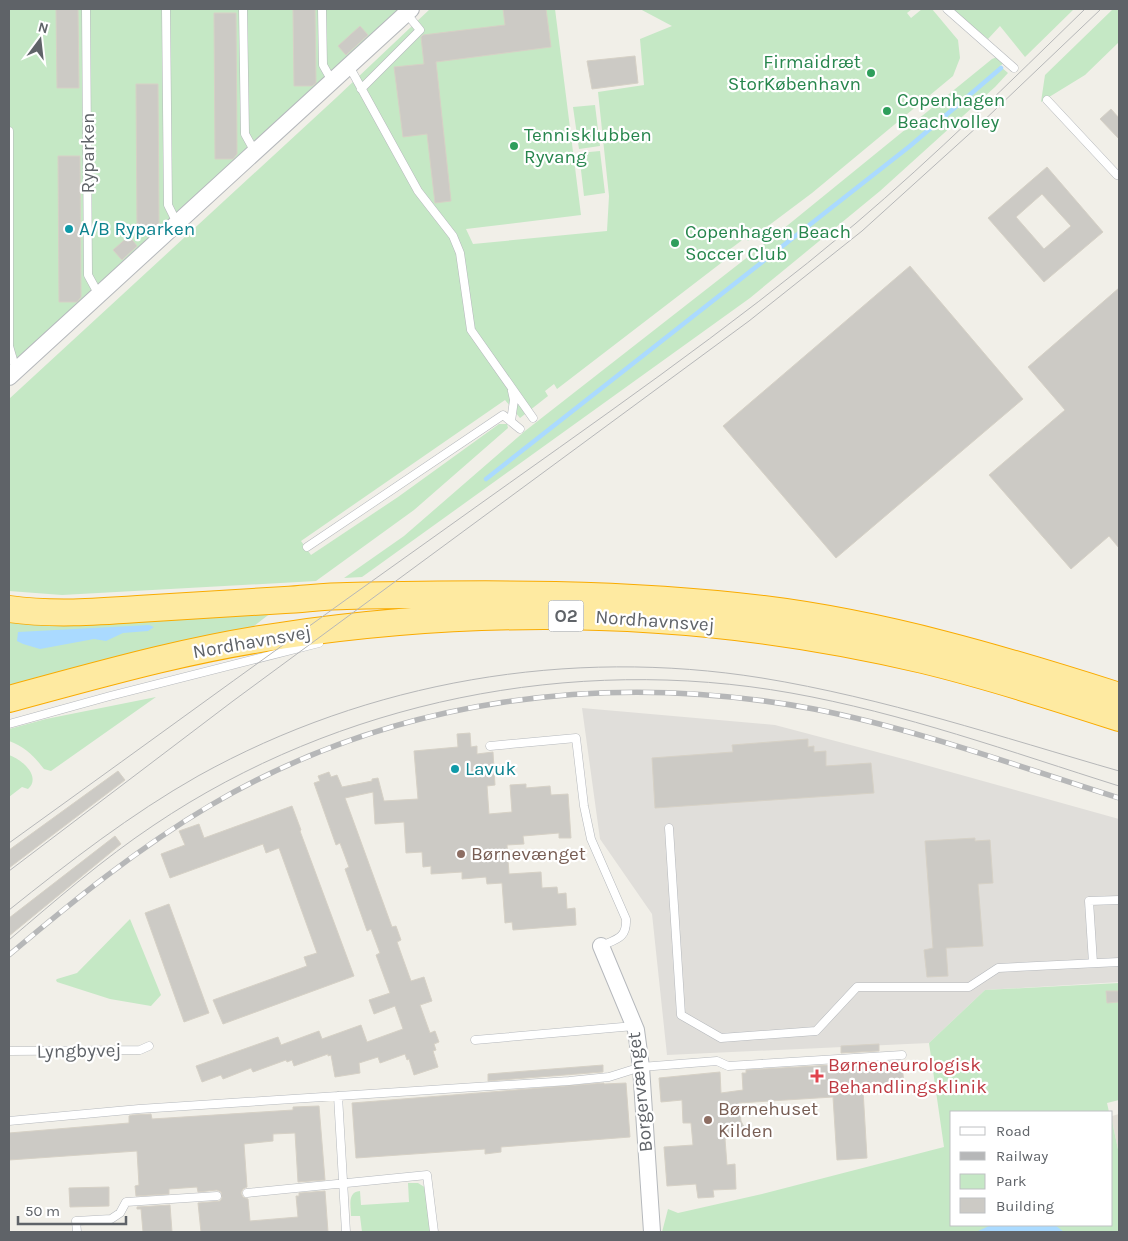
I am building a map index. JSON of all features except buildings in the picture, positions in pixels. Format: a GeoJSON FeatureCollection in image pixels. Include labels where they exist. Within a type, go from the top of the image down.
{"type":"FeatureCollection","features":[{"type":"Feature","properties":{"kind":"highway","name":"Nordhavnsvej"},"geometry":{"type":"LineString","coordinates":[[9,609],[54,613],[341,596],[483,593],[583,595],[686,601],[827,619],[882,630],[980,664],[1060,688],[1119,696]]}},
{"type":"Feature","properties":{"kind":"highway","name":"Nordhavnsvej"},"geometry":{"type":"LineString","coordinates":[[9,699],[134,666],[227,645],[331,629],[410,621],[531,616],[660,620],[741,628],[802,636],[922,660],[980,664]]}},
{"type":"Feature","properties":{"kind":"highway","name":"Nordhavnsvej"},"geometry":{"type":"LineString","coordinates":[[1060,688],[1119,718]]}},
{"type":"Feature","properties":{"kind":"street"},"geometry":{"type":"LineString","coordinates":[[12,373],[349,66],[407,10]]}},
{"type":"Feature","properties":{"kind":"street","name":"Borgervænget"},"geometry":{"type":"LineString","coordinates":[[601,946],[634,1026],[642,1067],[652,1232]]}},
{"type":"Feature","properties":{"kind":"lane","name":"Ryparken"},"geometry":{"type":"LineString","coordinates":[[86,9],[88,275],[99,295]]}},
{"type":"Feature","properties":{"kind":"lane"},"geometry":{"type":"LineString","coordinates":[[166,9],[168,205],[177,223]]}},
{"type":"Feature","properties":{"kind":"lane"},"geometry":{"type":"LineString","coordinates":[[243,9],[245,134],[255,152]]}},
{"type":"Feature","properties":{"kind":"lane"},"geometry":{"type":"LineString","coordinates":[[322,9],[323,65],[332,81]]}},
{"type":"Feature","properties":{"kind":"lane"},"geometry":{"type":"LineString","coordinates":[[947,9],[1014,68]]}},
{"type":"Feature","properties":{"kind":"lane"},"geometry":{"type":"LineString","coordinates":[[361,88],[420,30],[407,10]]}},
{"type":"Feature","properties":{"kind":"lane"},"geometry":{"type":"LineString","coordinates":[[349,66],[418,191],[452,236],[460,253],[471,330],[533,418]]}},
{"type":"Feature","properties":{"kind":"lane"},"geometry":{"type":"LineString","coordinates":[[1046,100],[1117,176],[1119,174]]}},
{"type":"Feature","properties":{"kind":"lane"},"geometry":{"type":"LineString","coordinates":[[9,130],[9,346],[12,373]]}},
{"type":"Feature","properties":{"kind":"lane"},"geometry":{"type":"LineString","coordinates":[[511,421],[514,400],[512,388]]}},
{"type":"Feature","properties":{"kind":"lane"},"geometry":{"type":"LineString","coordinates":[[307,547],[504,415],[520,429]]}},
{"type":"Feature","properties":{"kind":"lane"},"geometry":{"type":"LineString","coordinates":[[346,637],[410,621]]}},
{"type":"Feature","properties":{"kind":"lane"},"geometry":{"type":"LineString","coordinates":[[9,724],[110,696],[327,641]]}},
{"type":"Feature","properties":{"kind":"lane"},"geometry":{"type":"LineString","coordinates":[[980,664],[1012,674],[980,664]]}},
{"type":"Feature","properties":{"kind":"lane"},"geometry":{"type":"LineString","coordinates":[[1060,688],[1028,679],[1060,688]]}},
{"type":"Feature","properties":{"kind":"lane","name":"Borgervænget"},"geometry":{"type":"LineString","coordinates":[[490,746],[576,738],[584,806],[591,839],[626,918],[627,928],[622,937],[601,946]]}},
{"type":"Feature","properties":{"kind":"lane"},"geometry":{"type":"LineString","coordinates":[[668,828],[681,1015],[720,1038],[816,1031],[857,987],[969,987],[998,968],[1119,962]]}},
{"type":"Feature","properties":{"kind":"lane"},"geometry":{"type":"LineString","coordinates":[[1093,963],[1089,901],[1119,900]]}},
{"type":"Feature","properties":{"kind":"lane"},"geometry":{"type":"LineString","coordinates":[[475,1040],[634,1026]]}},
{"type":"Feature","properties":{"kind":"lane","name":"Lyngbyvej"},"geometry":{"type":"LineString","coordinates":[[9,1051],[140,1050],[149,1046]]}},
{"type":"Feature","properties":{"kind":"lane"},"geometry":{"type":"LineString","coordinates":[[9,1121],[139,1109],[609,1078],[642,1067],[717,1061],[728,1066],[902,1055]]}},
{"type":"Feature","properties":{"kind":"lane"},"geometry":{"type":"LineString","coordinates":[[338,1096],[346,1232]]}},
{"type":"Feature","properties":{"kind":"lane"},"geometry":{"type":"LineString","coordinates":[[247,1194],[427,1175],[434,1232]]}},
{"type":"Feature","properties":{"kind":"lane"},"geometry":{"type":"LineString","coordinates":[[77,1232],[76,1221],[111,1219],[120,1213],[126,1202],[217,1196]]}},
{"type":"Feature","properties":{"kind":"shaded area"},"geometry":{"type":"Polygon","coordinates":[[[582,708],[775,725],[1119,819],[1119,982],[985,990],[929,1043],[667,1055],[652,914],[600,839],[582,708]]]}},
{"type":"Feature","properties":{"kind":"shaded area"},"geometry":{"type":"Polygon","coordinates":[[[1119,1114],[1119,1154],[1113,1126],[1113,1116],[1119,1114]]]}},
{"type":"Feature","properties":{"kind":"green space"},"geometry":{"type":"Polygon","coordinates":[[[9,9],[402,9],[9,368],[9,9]]]}},
{"type":"Feature","properties":{"kind":"green space"},"geometry":{"type":"Polygon","coordinates":[[[430,9],[555,9],[581,215],[466,229],[473,244],[607,231],[609,196],[598,92],[644,85],[640,39],[672,26],[640,9],[912,9],[907,13],[911,18],[922,9],[932,9],[958,40],[960,58],[953,76],[812,193],[748,241],[745,238],[721,256],[725,260],[557,389],[554,384],[545,391],[548,396],[520,418],[505,400],[301,541],[311,555],[398,497],[499,424],[507,424],[508,428],[414,510],[316,581],[62,595],[9,591],[9,399],[430,9]]]}},
{"type":"Feature","properties":{"kind":"green space"},"geometry":{"type":"Polygon","coordinates":[[[952,9],[1074,9],[1025,57],[1000,26],[988,39],[952,9]]]}},
{"type":"Feature","properties":{"kind":"green space"},"geometry":{"type":"Polygon","coordinates":[[[1113,9],[1119,9],[1119,42],[1085,75],[1041,102],[1045,75],[1113,9]]]}},
{"type":"Feature","properties":{"kind":"green space"},"geometry":{"type":"Polygon","coordinates":[[[997,57],[1005,62],[1000,66],[1008,73],[995,87],[880,191],[750,298],[362,577],[344,578],[404,536],[525,431],[772,238],[992,59],[997,57]]]}},
{"type":"Feature","properties":{"kind":"green space"},"geometry":{"type":"Polygon","coordinates":[[[595,105],[600,146],[579,149],[573,107],[595,105]]]}},
{"type":"Feature","properties":{"kind":"green space"},"geometry":{"type":"Polygon","coordinates":[[[600,151],[605,193],[584,196],[579,153],[600,151]]]}},
{"type":"Feature","properties":{"kind":"green space"},"geometry":{"type":"Polygon","coordinates":[[[276,609],[245,633],[9,686],[9,622],[276,609]]]}},
{"type":"Feature","properties":{"kind":"green space"},"geometry":{"type":"Polygon","coordinates":[[[156,697],[51,771],[44,769],[29,752],[9,741],[9,729],[46,719],[156,697]]]}},
{"type":"Feature","properties":{"kind":"green space"},"geometry":{"type":"Polygon","coordinates":[[[9,755],[24,764],[33,779],[28,789],[22,787],[9,797],[9,755]]]}},
{"type":"Feature","properties":{"kind":"green space"},"geometry":{"type":"Polygon","coordinates":[[[130,919],[161,995],[151,1006],[110,999],[57,982],[57,979],[77,973],[130,919]]]}},
{"type":"Feature","properties":{"kind":"green space"},"geometry":{"type":"Polygon","coordinates":[[[1119,983],[1119,1100],[1107,1103],[1109,1111],[950,1111],[950,1226],[1113,1226],[1113,1126],[1119,1154],[1119,1232],[662,1232],[668,1209],[678,1213],[762,1194],[944,1147],[929,1043],[985,990],[1119,983]]]}},
{"type":"Feature","properties":{"kind":"green space"},"geometry":{"type":"Polygon","coordinates":[[[408,1183],[418,1183],[426,1188],[431,1232],[362,1232],[360,1216],[351,1216],[351,1197],[353,1194],[360,1191],[361,1205],[409,1202],[408,1183]]]}},
{"type":"Feature","properties":{"kind":"water"},"geometry":{"type":"Polygon","coordinates":[[[149,625],[154,627],[148,631],[123,633],[106,641],[94,639],[40,649],[17,641],[18,632],[149,625]]]}},
{"type":"Feature","properties":{"kind":"water"},"geometry":{"type":"Polygon","coordinates":[[[989,1226],[1056,1226],[1064,1232],[976,1232],[989,1226]]]}},
{"type":"Feature","properties":{"kind":"waterway"},"geometry":{"type":"LineString","coordinates":[[486,479],[910,146],[1001,68]]}},
{"type":"Feature","properties":{"kind":"tram line"},"geometry":{"type":"LineString","coordinates":[[9,843],[710,339],[855,224],[972,118],[1085,9]]}},
{"type":"Feature","properties":{"kind":"tram line"},"geometry":{"type":"LineString","coordinates":[[9,871],[233,701],[749,321],[862,231],[977,127],[1101,9]]}},
{"type":"Feature","properties":{"kind":"tram line"},"geometry":{"type":"LineString","coordinates":[[9,910],[149,806],[198,776],[263,743],[331,716],[401,695],[472,680],[544,670],[616,667],[689,669],[808,686],[897,707],[1119,771]]}},
{"type":"Feature","properties":{"kind":"tram line"},"geometry":{"type":"LineString","coordinates":[[9,940],[80,880],[135,838],[225,782],[300,747],[379,718],[460,698],[542,685],[625,680],[709,682],[791,693],[833,701],[916,722],[1119,786]]}},
{"type":"Feature","properties":{"kind":"railway"},"geometry":{"type":"LineString","coordinates":[[9,955],[82,895],[158,839],[211,805],[281,769],[353,739],[427,717],[503,702],[580,694],[658,692],[736,698],[814,709],[852,717],[929,738],[1119,798]]}},
{"type":"Feature","properties":{"kind":"place","name":"Firmaidræt StorKøbenhavn"},"geometry":{"type":"Point","coordinates":[871,73]}},
{"type":"Feature","properties":{"kind":"place","name":"Copenhagen Beachvolley"},"geometry":{"type":"Point","coordinates":[887,111]}},
{"type":"Feature","properties":{"kind":"place","name":"Tennisklubben Ryvang"},"geometry":{"type":"Point","coordinates":[514,146]}},
{"type":"Feature","properties":{"kind":"place","name":"A/B Ryparken"},"geometry":{"type":"Point","coordinates":[69,229]}},
{"type":"Feature","properties":{"kind":"place","name":"Copenhagen Beach Soccer Club"},"geometry":{"type":"Point","coordinates":[675,243]}},
{"type":"Feature","properties":{"kind":"place","name":"Lavuk"},"geometry":{"type":"Point","coordinates":[455,769]}},
{"type":"Feature","properties":{"kind":"place","name":"Børnevænget"},"geometry":{"type":"Point","coordinates":[461,854]}},
{"type":"Feature","properties":{"kind":"place","name":"Børneneurologisk Behandlingsklinik"},"geometry":{"type":"Point","coordinates":[817,1076]}},
{"type":"Feature","properties":{"kind":"place","name":"Børnehuset Kilden"},"geometry":{"type":"Point","coordinates":[708,1120]}}]}
